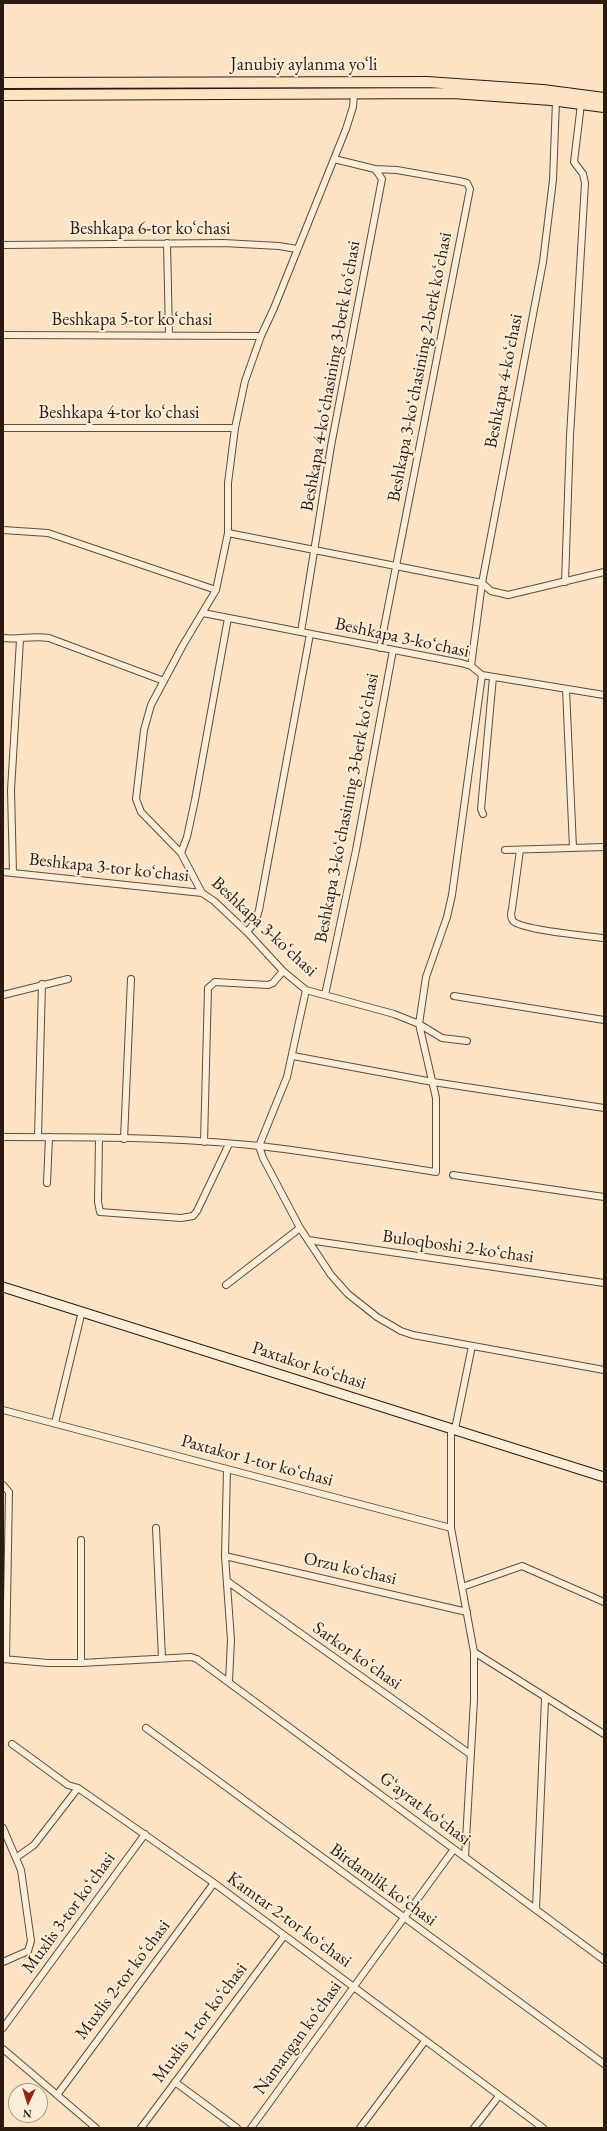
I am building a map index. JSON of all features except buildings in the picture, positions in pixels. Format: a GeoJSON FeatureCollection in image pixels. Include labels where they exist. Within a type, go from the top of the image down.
{"type":"FeatureCollection","features":[{"type":"Feature","properties":{"kind":"highway","name":"Janubiy aylanma yoʻli"},"geometry":{"type":"LineString","coordinates":[[3,83],[427,82],[543,90],[604,98]]}},
{"type":"Feature","properties":{"kind":"highway","name":"Janubiy aylanma yoʻli"},"geometry":{"type":"LineString","coordinates":[[3,95],[452,94],[556,101],[604,107]]}},
{"type":"Feature","properties":{"kind":"main road","name":"Paxtakor koʻchasi"},"geometry":{"type":"LineString","coordinates":[[3,1287],[604,1477]]}},
{"type":"Feature","properties":{"kind":"street"},"geometry":{"type":"LineString","coordinates":[[203,613],[216,590],[228,533],[228,483],[235,428],[245,381],[261,336],[274,308],[334,159],[353,107],[354,94]]}},
{"type":"Feature","properties":{"kind":"street","name":"Beshkapa 4-koʻchasi"},"geometry":{"type":"LineString","coordinates":[[471,666],[482,583],[543,262],[553,180],[556,101]]}},
{"type":"Feature","properties":{"kind":"street"},"geometry":{"type":"LineString","coordinates":[[565,582],[570,436],[585,183],[583,174],[574,162],[581,104]]}},
{"type":"Feature","properties":{"kind":"street"},"geometry":{"type":"LineString","coordinates":[[334,159],[375,169]]}},
{"type":"Feature","properties":{"kind":"street","name":"Beshkapa 4-koʻchasining 3-berk koʻchasi"},"geometry":{"type":"LineString","coordinates":[[301,632],[348,352],[381,190],[382,179],[375,169]]}},
{"type":"Feature","properties":{"kind":"street","name":"Beshkapa 3-koʻchasining 2-berk koʻchasi"},"geometry":{"type":"LineString","coordinates":[[375,169],[397,170],[459,181],[467,183],[470,189],[380,648]]}},
{"type":"Feature","properties":{"kind":"street"},"geometry":{"type":"LineString","coordinates":[[167,243],[169,334]]}},
{"type":"Feature","properties":{"kind":"street","name":"Beshkapa 6-tor koʻchasi"},"geometry":{"type":"LineString","coordinates":[[3,245],[167,243],[279,246],[297,250]]}},
{"type":"Feature","properties":{"kind":"street","name":"Beshkapa 5-tor koʻchasi"},"geometry":{"type":"LineString","coordinates":[[3,335],[169,334],[261,336]]}},
{"type":"Feature","properties":{"kind":"street","name":"Beshkapa 4-tor koʻchasi"},"geometry":{"type":"LineString","coordinates":[[3,428],[235,428]]}},
{"type":"Feature","properties":{"kind":"street"},"geometry":{"type":"LineString","coordinates":[[3,530],[48,533],[216,590]]}},
{"type":"Feature","properties":{"kind":"street"},"geometry":{"type":"LineString","coordinates":[[228,533],[482,583],[491,591],[508,595],[604,572]]}},
{"type":"Feature","properties":{"kind":"street","name":"Beshkapa 3-koʻchasi"},"geometry":{"type":"LineString","coordinates":[[467,1041],[442,1038],[419,1024],[394,1014],[306,990],[283,971],[248,932],[214,901],[202,893],[181,853],[141,812],[136,799],[144,730],[151,705],[182,645],[203,613],[471,666],[482,675]]}},
{"type":"Feature","properties":{"kind":"street"},"geometry":{"type":"LineString","coordinates":[[181,853],[187,837],[195,800],[228,618]]}},
{"type":"Feature","properties":{"kind":"street"},"geometry":{"type":"LineString","coordinates":[[248,932],[255,922],[259,910],[310,634]]}},
{"type":"Feature","properties":{"kind":"street"},"geometry":{"type":"LineString","coordinates":[[3,638],[20,640],[30,636],[49,638],[164,681]]}},
{"type":"Feature","properties":{"kind":"street","name":"Beshkapa 3-tor koʻchasi"},"geometry":{"type":"LineString","coordinates":[[13,873],[11,790],[20,640]]}},
{"type":"Feature","properties":{"kind":"street","name":"Beshkapa 3-koʻchasining 3-berk koʻchasi"},"geometry":{"type":"LineString","coordinates":[[325,995],[356,850],[393,650]]}},
{"type":"Feature","properties":{"kind":"street"},"geometry":{"type":"LineString","coordinates":[[3,1137],[99,1138],[204,1142],[259,1146],[436,1172],[436,1098],[419,1024],[426,978],[447,917],[452,895],[482,675],[604,695]]}},
{"type":"Feature","properties":{"kind":"street"},"geometry":{"type":"LineString","coordinates":[[483,814],[481,809],[494,677]]}},
{"type":"Feature","properties":{"kind":"street"},"geometry":{"type":"LineString","coordinates":[[566,688],[573,848]]}},
{"type":"Feature","properties":{"kind":"street"},"geometry":{"type":"LineString","coordinates":[[505,850],[604,847]]}},
{"type":"Feature","properties":{"kind":"street"},"geometry":{"type":"LineString","coordinates":[[520,850],[511,918],[514,922],[527,927],[604,938]]}},
{"type":"Feature","properties":{"kind":"street","name":"Beshkapa 3-tor koʻchasi"},"geometry":{"type":"LineString","coordinates":[[3,872],[202,893]]}},
{"type":"Feature","properties":{"kind":"street"},"geometry":{"type":"LineString","coordinates":[[204,1142],[208,988],[215,982],[268,985],[273,983],[283,971]]}},
{"type":"Feature","properties":{"kind":"street"},"geometry":{"type":"LineString","coordinates":[[3,995],[42,984],[68,979]]}},
{"type":"Feature","properties":{"kind":"street"},"geometry":{"type":"LineString","coordinates":[[124,1139],[130,979]]}},
{"type":"Feature","properties":{"kind":"street"},"geometry":{"type":"LineString","coordinates":[[38,1137],[42,984]]}},
{"type":"Feature","properties":{"kind":"street"},"geometry":{"type":"LineString","coordinates":[[306,990],[293,1056],[287,1077],[259,1146],[263,1158],[300,1228],[331,1275],[348,1294],[377,1317],[400,1330],[413,1335],[604,1370]]}},
{"type":"Feature","properties":{"kind":"street"},"geometry":{"type":"LineString","coordinates":[[454,996],[604,1020]]}},
{"type":"Feature","properties":{"kind":"street"},"geometry":{"type":"LineString","coordinates":[[293,1056],[433,1082],[604,1108]]}},
{"type":"Feature","properties":{"kind":"street"},"geometry":{"type":"LineString","coordinates":[[47,1183],[49,1137]]}},
{"type":"Feature","properties":{"kind":"street"},"geometry":{"type":"LineString","coordinates":[[99,1138],[98,1202],[100,1212],[182,1218],[193,1216],[197,1211],[229,1144]]}},
{"type":"Feature","properties":{"kind":"street"},"geometry":{"type":"LineString","coordinates":[[453,1175],[604,1197]]}},
{"type":"Feature","properties":{"kind":"street"},"geometry":{"type":"LineString","coordinates":[[226,1285],[300,1228]]}},
{"type":"Feature","properties":{"kind":"street","name":"Buloqboshi 2-koʻchasi"},"geometry":{"type":"LineString","coordinates":[[308,1240],[604,1283]]}},
{"type":"Feature","properties":{"kind":"street"},"geometry":{"type":"LineString","coordinates":[[55,1423],[82,1311]]}},
{"type":"Feature","properties":{"kind":"street"},"geometry":{"type":"LineString","coordinates":[[465,1857],[474,1700],[474,1652],[468,1612],[451,1528],[453,1429],[472,1346]]}},
{"type":"Feature","properties":{"kind":"street","name":"Paxtakor 1-tor koʻchasi"},"geometry":{"type":"LineString","coordinates":[[3,1410],[451,1528]]}},
{"type":"Feature","properties":{"kind":"street"},"geometry":{"type":"LineString","coordinates":[[228,1469],[225,1556],[231,1640],[229,1681]]}},
{"type":"Feature","properties":{"kind":"street"},"geometry":{"type":"LineString","coordinates":[[3,1485],[9,1492],[6,1541],[5,1659]]}},
{"type":"Feature","properties":{"kind":"street"},"geometry":{"type":"LineString","coordinates":[[156,1528],[162,1658]]}},
{"type":"Feature","properties":{"kind":"street"},"geometry":{"type":"LineString","coordinates":[[80,1540],[82,1663]]}},
{"type":"Feature","properties":{"kind":"street","name":"Orzu koʻchasi"},"geometry":{"type":"LineString","coordinates":[[225,1556],[468,1612]]}},
{"type":"Feature","properties":{"kind":"street"},"geometry":{"type":"LineString","coordinates":[[462,1587],[522,1566],[604,1602]]}},
{"type":"Feature","properties":{"kind":"street","name":"Sarkor koʻchasi"},"geometry":{"type":"LineString","coordinates":[[227,1581],[470,1754]]}},
{"type":"Feature","properties":{"kind":"street"},"geometry":{"type":"LineString","coordinates":[[474,1652],[546,1699],[604,1734]]}},
{"type":"Feature","properties":{"kind":"street","name":"Gʻayrat koʻchasi"},"geometry":{"type":"LineString","coordinates":[[5,1659],[48,1663],[82,1663],[191,1657],[229,1681],[604,1960]]}},
{"type":"Feature","properties":{"kind":"street"},"geometry":{"type":"LineString","coordinates":[[536,1909],[546,1699]]}},
{"type":"Feature","properties":{"kind":"street","name":"Birdamlik koʻchasi"},"geometry":{"type":"LineString","coordinates":[[146,1728],[604,2064]]}},
{"type":"Feature","properties":{"kind":"street","name":"Kamtar 2-tor koʻchasi"},"geometry":{"type":"LineString","coordinates":[[12,1744],[68,1785],[78,1788],[214,1883],[543,2128]]}},
{"type":"Feature","properties":{"kind":"street"},"geometry":{"type":"LineString","coordinates":[[17,1857],[34,1845],[78,1788]]}},
{"type":"Feature","properties":{"kind":"street"},"geometry":{"type":"LineString","coordinates":[[3,1828],[17,1857],[21,1870],[31,1941],[28,1951],[3,1962]]}},
{"type":"Feature","properties":{"kind":"street","name":"Muxlis 3-tor koʻchasi"},"geometry":{"type":"LineString","coordinates":[[3,2028],[145,1834]]}},
{"type":"Feature","properties":{"kind":"street","name":"Namangan koʻchasi"},"geometry":{"type":"LineString","coordinates":[[251,2128],[454,1849]]}},
{"type":"Feature","properties":{"kind":"street","name":"Muxlis 2-tor koʻchasi"},"geometry":{"type":"LineString","coordinates":[[57,2095],[214,1883]]}},
{"type":"Feature","properties":{"kind":"street","name":"Muxlis 1-tor koʻchasi"},"geometry":{"type":"LineString","coordinates":[[141,2128],[284,1936]]}},
{"type":"Feature","properties":{"kind":"street"},"geometry":{"type":"LineString","coordinates":[[360,2128],[425,2041]]}},
{"type":"Feature","properties":{"kind":"street"},"geometry":{"type":"LineString","coordinates":[[3,2049],[96,2128]]}},
{"type":"Feature","properties":{"kind":"street"},"geometry":{"type":"LineString","coordinates":[[175,2082],[237,2128]]}},
{"type":"Feature","properties":{"kind":"street"},"geometry":{"type":"LineString","coordinates":[[474,2128],[499,2096]]}}]}
